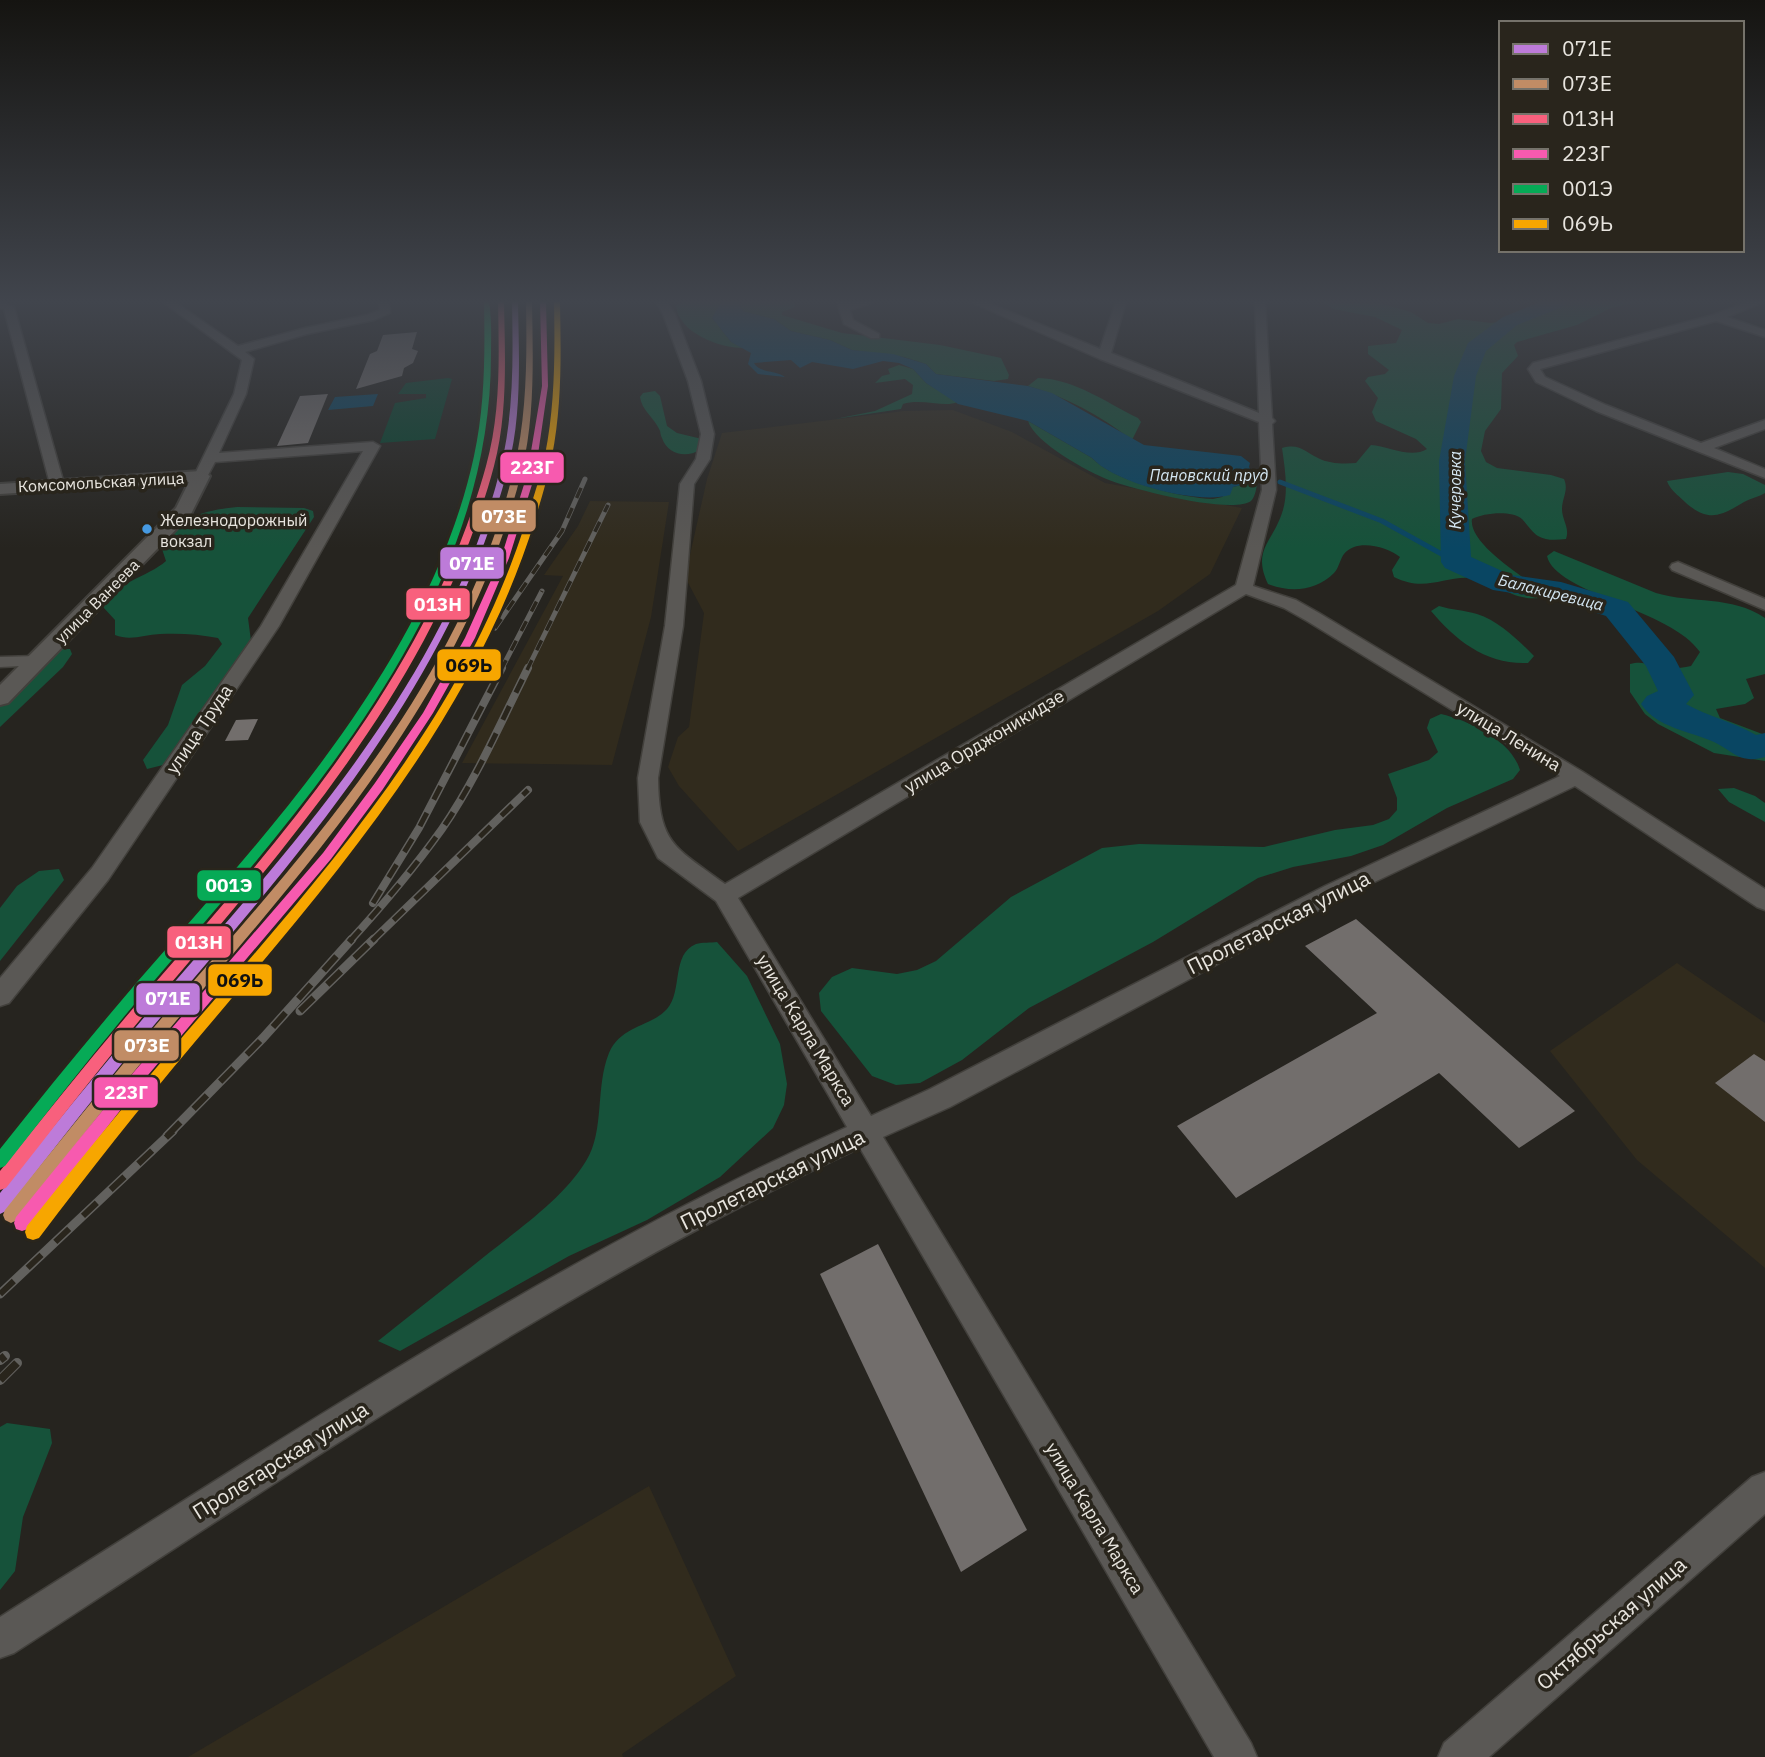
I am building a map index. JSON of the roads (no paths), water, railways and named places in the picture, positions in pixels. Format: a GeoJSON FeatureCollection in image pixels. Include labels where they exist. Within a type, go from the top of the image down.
{"type":"FeatureCollection","features":[{"type":"Feature","properties":{"kind":"street"},"geometry":{"type":"LineString","coordinates":[[26,384],[57,484]]}},
{"type":"Feature","properties":{"kind":"street","name":"улица Ванеева"},"geometry":{"type":"LineString","coordinates":[[0,698],[184,510],[240,394],[242,384]]}},
{"type":"Feature","properties":{"kind":"street","name":"улица Карла Маркса"},"geometry":{"type":"LineString","coordinates":[[693,384],[704,416],[708,445],[702,466],[690,475],[687,484],[674,626],[648,778],[651,822],[666,852],[724,895],[1237,1757]]}},
{"type":"Feature","properties":{"kind":"street"},"geometry":{"type":"LineString","coordinates":[[1175,384],[1268,421]]}},
{"type":"Feature","properties":{"kind":"street"},"geometry":{"type":"LineString","coordinates":[[1244,588],[1269,490],[1266,384]]}},
{"type":"Feature","properties":{"kind":"street"},"geometry":{"type":"LineString","coordinates":[[1551,384],[1601,408],[1765,474]]}},
{"type":"Feature","properties":{"kind":"street"},"geometry":{"type":"LineString","coordinates":[[1702,448],[1765,424]]}},
{"type":"Feature","properties":{"kind":"street","name":"улица Труда"},"geometry":{"type":"LineString","coordinates":[[0,996],[100,874],[270,626],[373,446],[206,467]]}},
{"type":"Feature","properties":{"kind":"street","name":"Комсомольская улица"},"geometry":{"type":"LineString","coordinates":[[0,489],[206,467]]}},
{"type":"Feature","properties":{"kind":"street"},"geometry":{"type":"LineString","coordinates":[[1678,567],[1765,605]]}},
{"type":"Feature","properties":{"kind":"street","name":"улица Орджоникидзе"},"geometry":{"type":"LineString","coordinates":[[724,895],[1244,588]]}},
{"type":"Feature","properties":{"kind":"street","name":"улица Ленина"},"geometry":{"type":"LineString","coordinates":[[1244,588],[1290,604],[1313,617],[1576,777],[1765,901]]}},
{"type":"Feature","properties":{"kind":"street"},"geometry":{"type":"LineString","coordinates":[[0,662],[37,661]]}},
{"type":"Feature","properties":{"kind":"street","name":"Пролетарская улица"},"geometry":{"type":"LineString","coordinates":[[0,1639],[393,1388],[590,1273],[774,1174],[940,1098],[1333,892],[1576,777]]}},
{"type":"Feature","properties":{"kind":"street","name":"Октябрьская улица"},"geometry":{"type":"LineString","coordinates":[[1458,1757],[1765,1490]]}},
{"type":"Feature","properties":{"kind":"water","name":"Пановский пруд"},"geometry":{"type":"Polygon","coordinates":[[[928,384],[1013,384],[1052,393],[1144,445],[1241,456],[1250,463],[1249,467],[1258,481],[1233,487],[1230,495],[1216,497],[1198,497],[1157,490],[1118,476],[1028,421],[958,404],[928,384]]]}},
{"type":"Feature","properties":{"kind":"water"},"geometry":{"type":"Polygon","coordinates":[[[378,394],[373,406],[328,410],[335,397],[378,394]]]}},
{"type":"Feature","properties":{"kind":"waterway","name":"Балакиревица"},"geometry":{"type":"LineString","coordinates":[[1464,384],[1452,461],[1456,562],[1504,583],[1561,591],[1617,609],[1662,664],[1677,695],[1659,704],[1697,725],[1726,733],[1751,748],[1765,745]]}},
{"type":"Feature","properties":{"kind":"waterway"},"geometry":{"type":"LineString","coordinates":[[1280,482],[1382,521],[1456,562]]}},
{"type":"Feature","properties":{"kind":"railway"},"geometry":{"type":"LineString","coordinates":[[495,628],[562,531],[585,479]]}},
{"type":"Feature","properties":{"kind":"railway"},"geometry":{"type":"LineString","coordinates":[[527,670],[608,505]]}},
{"type":"Feature","properties":{"kind":"railway"},"geometry":{"type":"LineString","coordinates":[[501,670],[542,591]]}},
{"type":"Feature","properties":{"kind":"railway"},"geometry":{"type":"LineString","coordinates":[[373,903],[419,828],[502,668]]}},
{"type":"Feature","properties":{"kind":"railway"},"geometry":{"type":"LineString","coordinates":[[350,941],[442,829],[488,750],[528,668]]}},
{"type":"Feature","properties":{"kind":"railway"},"geometry":{"type":"LineString","coordinates":[[372,941],[528,790]]}},
{"type":"Feature","properties":{"kind":"railway"},"geometry":{"type":"LineString","coordinates":[[167,1136],[263,1038],[352,939]]}},
{"type":"Feature","properties":{"kind":"railway"},"geometry":{"type":"LineString","coordinates":[[300,1011],[374,939]]}},
{"type":"Feature","properties":{"kind":"railway"},"geometry":{"type":"LineString","coordinates":[[0,1294],[173,1131]]}},
{"type":"Feature","properties":{"kind":"railway"},"geometry":{"type":"LineString","coordinates":[[0,1360],[5,1356]]}},
{"type":"Feature","properties":{"kind":"railway"},"geometry":{"type":"LineString","coordinates":[[0,1380],[17,1363]]}},
{"type":"Feature","properties":{"kind":"place","name":"Железнодорожный вокзал"},"geometry":{"type":"Point","coordinates":[147,529]}},
{"type":"Feature","properties":{"kind":"water label","name":"Кучеровка"},"geometry":{"type":"Point","coordinates":[1455,490]}}]}
